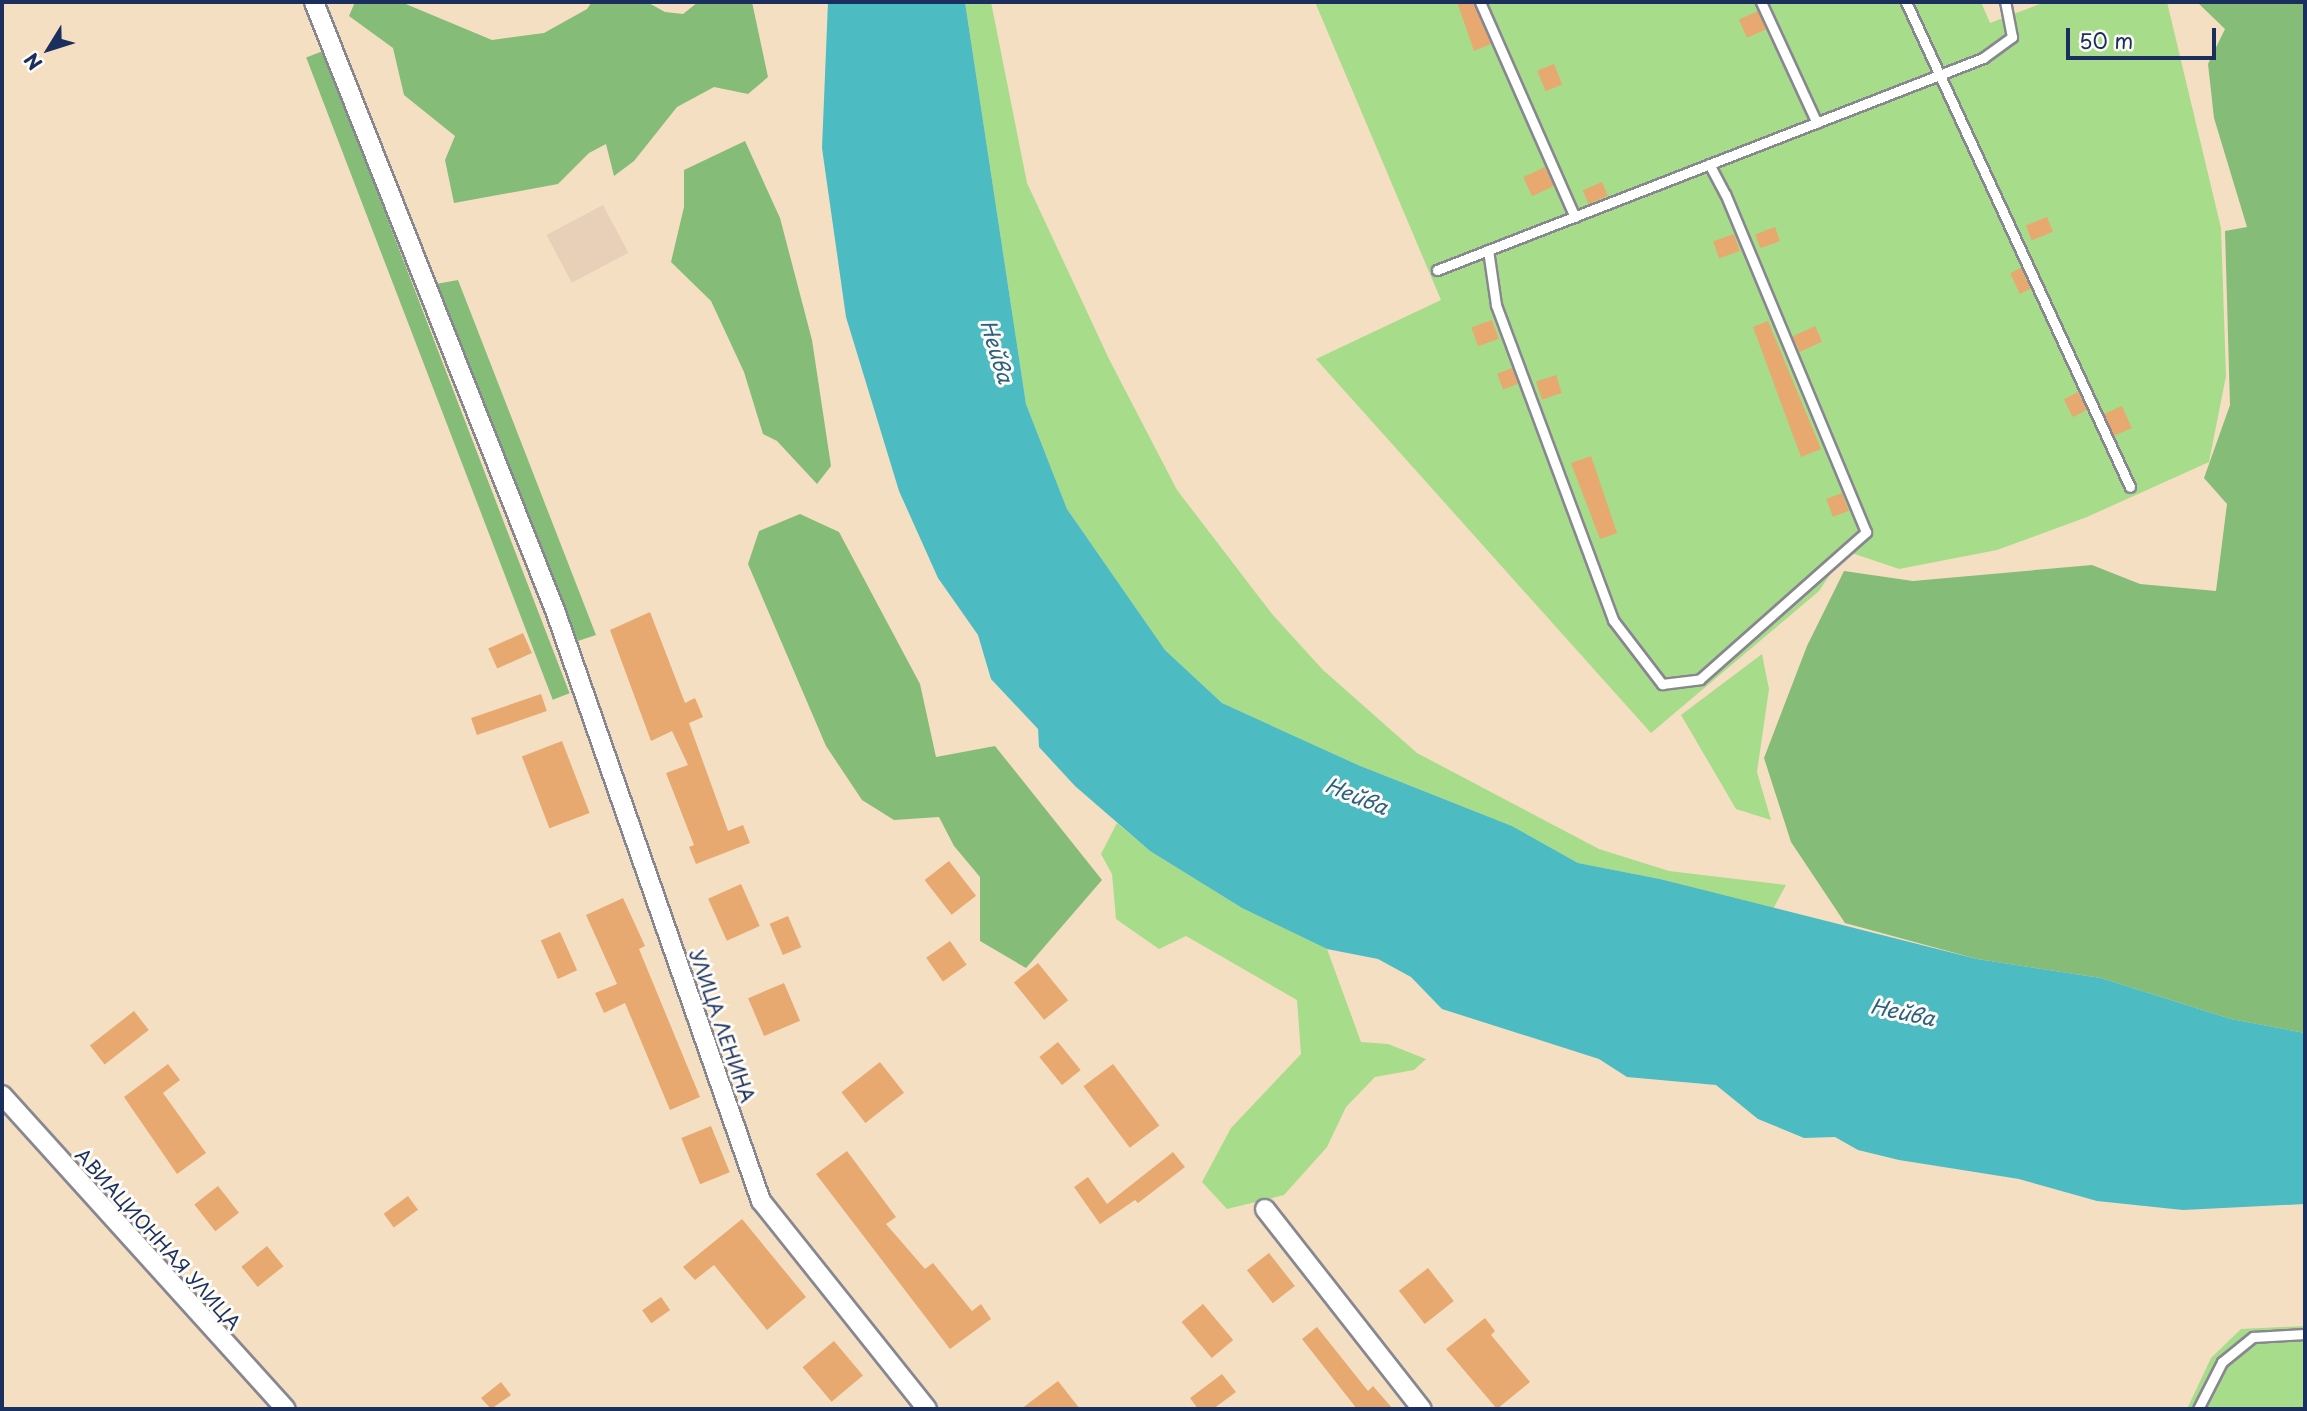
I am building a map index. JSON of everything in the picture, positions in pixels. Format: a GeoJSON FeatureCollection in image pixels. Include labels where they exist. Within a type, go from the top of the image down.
{"type":"FeatureCollection","features":[{"type":"Feature","properties":{"kind":"street","name":"УЛИЦА ЛЕНИНА"},"geometry":{"type":"LineString","coordinates":[[314,2],[556,613],[761,1201],[927,1409]]}},
{"type":"Feature","properties":{"kind":"street","name":"АВИАЦИОННАЯ УЛИЦА"},"geometry":{"type":"LineString","coordinates":[[2,1095],[286,1409]]}},
{"type":"Feature","properties":{"kind":"street"},"geometry":{"type":"LineString","coordinates":[[1265,1209],[1422,1409]]}},
{"type":"Feature","properties":{"kind":"lane"},"geometry":{"type":"LineString","coordinates":[[1480,2],[1575,217]]}},
{"type":"Feature","properties":{"kind":"lane"},"geometry":{"type":"LineString","coordinates":[[1761,2],[1817,123]]}},
{"type":"Feature","properties":{"kind":"lane"},"geometry":{"type":"LineString","coordinates":[[1906,2],[2130,487]]}},
{"type":"Feature","properties":{"kind":"lane"},"geometry":{"type":"LineString","coordinates":[[1437,270],[1983,58],[2012,37],[2005,2]]}},
{"type":"Feature","properties":{"kind":"lane"},"geometry":{"type":"LineString","coordinates":[[1488,250],[1496,306],[1613,620],[1662,684],[1700,680],[1866,532],[1726,194],[1709,164]]}},
{"type":"Feature","properties":{"kind":"lane"},"geometry":{"type":"LineString","coordinates":[[2198,1409],[2222,1362],[2253,1338],[2305,1334]]}},
{"type":"Feature","properties":{"kind":"shaded area"},"geometry":{"type":"Polygon","coordinates":[[[603,205],[628,253],[572,283],[546,235],[603,205]]]}},
{"type":"Feature","properties":{"kind":"green space"},"geometry":{"type":"Polygon","coordinates":[[[355,2],[401,2],[492,40],[544,33],[587,9],[592,2],[647,2],[665,12],[683,14],[698,2],[752,2],[768,77],[748,94],[714,87],[677,107],[634,161],[614,176],[606,144],[589,153],[558,184],[454,203],[445,160],[455,136],[404,95],[393,48],[349,16],[355,2]]]}},
{"type":"Feature","properties":{"kind":"green space"},"geometry":{"type":"Polygon","coordinates":[[[965,2],[991,2],[1027,183],[1109,359],[1177,490],[1272,614],[1323,670],[1417,753],[1599,849],[1669,871],[1786,885],[1773,909],[1660,879],[1578,863],[1512,826],[1358,765],[1222,703],[1165,650],[1067,509],[1026,404],[965,2]]]}},
{"type":"Feature","properties":{"kind":"green space"},"geometry":{"type":"Polygon","coordinates":[[[1315,2],[1981,2],[1990,23],[2045,2],[2167,2],[2221,228],[2226,376],[2209,462],[2087,517],[1997,550],[1899,569],[1846,551],[1819,591],[1651,733],[1316,359],[1441,300],[1315,2]]]}},
{"type":"Feature","properties":{"kind":"green space"},"geometry":{"type":"Polygon","coordinates":[[[2197,2],[2305,2],[2305,1033],[2231,1019],[2101,978],[1977,959],[1845,923],[1791,842],[1764,758],[1807,646],[1844,571],[1913,581],[2092,565],[2140,584],[2216,591],[2227,504],[2204,478],[2230,405],[2225,231],[2247,227],[2214,118],[2208,64],[2225,29],[2197,2]]]}},
{"type":"Feature","properties":{"kind":"green space"},"geometry":{"type":"Polygon","coordinates":[[[323,51],[570,693],[553,700],[306,57],[323,51]]]}},
{"type":"Feature","properties":{"kind":"green space"},"geometry":{"type":"Polygon","coordinates":[[[745,141],[780,218],[812,340],[831,466],[817,484],[777,441],[763,434],[744,372],[711,301],[671,262],[684,207],[684,170],[745,141]]]}},
{"type":"Feature","properties":{"kind":"green space"},"geometry":{"type":"Polygon","coordinates":[[[458,280],[596,635],[578,641],[436,284],[458,280]]]}},
{"type":"Feature","properties":{"kind":"green space"},"geometry":{"type":"Polygon","coordinates":[[[800,514],[839,532],[920,684],[936,757],[995,746],[1102,880],[1026,968],[980,941],[980,877],[954,846],[939,817],[894,820],[862,800],[826,746],[748,564],[759,531],[800,514]]]}},
{"type":"Feature","properties":{"kind":"green space"},"geometry":{"type":"Polygon","coordinates":[[[1762,654],[1769,689],[1757,772],[1771,820],[1736,809],[1681,715],[1762,654]]]}},
{"type":"Feature","properties":{"kind":"green space"},"geometry":{"type":"Polygon","coordinates":[[[1117,823],[1150,851],[1242,908],[1327,949],[1361,1042],[1388,1044],[1426,1059],[1414,1070],[1375,1077],[1346,1107],[1327,1147],[1284,1195],[1227,1209],[1202,1182],[1231,1128],[1301,1054],[1297,1000],[1186,936],[1159,949],[1116,919],[1112,874],[1101,854],[1117,823]]]}},
{"type":"Feature","properties":{"kind":"green space"},"geometry":{"type":"Polygon","coordinates":[[[2305,1326],[2305,1409],[2187,1409],[2211,1358],[2241,1329],[2305,1326]]]}},
{"type":"Feature","properties":{"kind":"water","name":"Нейва"},"geometry":{"type":"Polygon","coordinates":[[[828,2],[965,2],[1026,404],[1067,509],[1165,650],[1222,703],[1358,765],[1512,826],[1578,863],[1660,879],[1977,959],[2101,978],[2231,1019],[2305,1033],[2305,1204],[2183,1210],[2097,1201],[2019,1179],[1899,1160],[1858,1150],[1835,1137],[1804,1138],[1758,1119],[1716,1085],[1627,1077],[1599,1059],[1442,1009],[1411,977],[1378,959],[1327,949],[1242,908],[1150,851],[1075,786],[1039,747],[1038,729],[991,679],[978,635],[938,578],[899,491],[846,317],[822,148],[828,2]]]}},
{"type":"Feature","properties":{"kind":"building"},"geometry":{"type":"Polygon","coordinates":[[[1457,2],[1473,2],[1491,44],[1474,51],[1457,2]]]}},
{"type":"Feature","properties":{"kind":"building"},"geometry":{"type":"Polygon","coordinates":[[[1758,11],[1766,29],[1747,38],[1739,20],[1758,11]]]}},
{"type":"Feature","properties":{"kind":"building"},"geometry":{"type":"Polygon","coordinates":[[[1554,64],[1562,84],[1546,91],[1537,71],[1554,64]]]}},
{"type":"Feature","properties":{"kind":"building"},"geometry":{"type":"Polygon","coordinates":[[[1545,167],[1554,186],[1532,196],[1523,177],[1545,167]]]}},
{"type":"Feature","properties":{"kind":"building"},"geometry":{"type":"Polygon","coordinates":[[[1602,182],[1608,196],[1589,204],[1583,190],[1602,182]]]}},
{"type":"Feature","properties":{"kind":"building"},"geometry":{"type":"Polygon","coordinates":[[[2047,217],[2053,232],[2032,240],[2026,226],[2047,217]]]}},
{"type":"Feature","properties":{"kind":"building"},"geometry":{"type":"Polygon","coordinates":[[[1775,227],[1780,241],[1760,248],[1755,234],[1775,227]]]}},
{"type":"Feature","properties":{"kind":"building"},"geometry":{"type":"Polygon","coordinates":[[[1734,234],[1740,251],[1719,258],[1713,241],[1734,234]]]}},
{"type":"Feature","properties":{"kind":"building"},"geometry":{"type":"Polygon","coordinates":[[[2021,268],[2031,289],[2020,294],[2010,273],[2021,268]]]}},
{"type":"Feature","properties":{"kind":"building"},"geometry":{"type":"Polygon","coordinates":[[[1492,320],[1499,339],[1478,346],[1471,328],[1492,320]]]}},
{"type":"Feature","properties":{"kind":"building"},"geometry":{"type":"Polygon","coordinates":[[[1768,321],[1821,449],[1801,457],[1753,327],[1768,321]]]}},
{"type":"Feature","properties":{"kind":"building"},"geometry":{"type":"Polygon","coordinates":[[[1815,326],[1822,341],[1800,352],[1792,337],[1815,326]]]}},
{"type":"Feature","properties":{"kind":"building"},"geometry":{"type":"Polygon","coordinates":[[[1512,368],[1518,384],[1503,390],[1497,374],[1512,368]]]}},
{"type":"Feature","properties":{"kind":"building"},"geometry":{"type":"Polygon","coordinates":[[[1556,375],[1562,393],[1542,400],[1536,381],[1556,375]]]}},
{"type":"Feature","properties":{"kind":"building"},"geometry":{"type":"Polygon","coordinates":[[[2078,392],[2087,410],[2073,417],[2064,399],[2078,392]]]}},
{"type":"Feature","properties":{"kind":"building"},"geometry":{"type":"Polygon","coordinates":[[[2122,406],[2132,428],[2113,436],[2104,414],[2122,406]]]}},
{"type":"Feature","properties":{"kind":"building"},"geometry":{"type":"Polygon","coordinates":[[[1591,456],[1617,533],[1600,539],[1571,463],[1591,456]]]}},
{"type":"Feature","properties":{"kind":"building"},"geometry":{"type":"Polygon","coordinates":[[[1842,493],[1849,511],[1833,517],[1826,499],[1842,493]]]}},
{"type":"Feature","properties":{"kind":"building"},"geometry":{"type":"Polygon","coordinates":[[[650,612],[685,703],[695,698],[703,717],[689,723],[728,831],[743,825],[750,843],[696,864],[689,847],[694,845],[666,773],[688,765],[672,731],[651,741],[610,630],[650,612]]]}},
{"type":"Feature","properties":{"kind":"building"},"geometry":{"type":"Polygon","coordinates":[[[523,633],[532,653],[497,669],[488,648],[523,633]]]}},
{"type":"Feature","properties":{"kind":"building"},"geometry":{"type":"Polygon","coordinates":[[[541,694],[547,711],[477,735],[471,718],[541,694]]]}},
{"type":"Feature","properties":{"kind":"building"},"geometry":{"type":"Polygon","coordinates":[[[562,741],[590,813],[549,828],[522,756],[562,741]]]}},
{"type":"Feature","properties":{"kind":"building"},"geometry":{"type":"Polygon","coordinates":[[[949,861],[976,896],[952,915],[925,880],[949,861]]]}},
{"type":"Feature","properties":{"kind":"building"},"geometry":{"type":"Polygon","coordinates":[[[741,884],[760,926],[727,941],[708,899],[741,884]]]}},
{"type":"Feature","properties":{"kind":"building"},"geometry":{"type":"Polygon","coordinates":[[[623,898],[645,946],[639,949],[700,1097],[670,1110],[625,1003],[604,1013],[595,993],[617,984],[586,915],[623,898]]]}},
{"type":"Feature","properties":{"kind":"building"},"geometry":{"type":"Polygon","coordinates":[[[788,916],[801,947],[783,955],[770,924],[788,916]]]}},
{"type":"Feature","properties":{"kind":"building"},"geometry":{"type":"Polygon","coordinates":[[[560,932],[577,970],[558,979],[541,941],[560,932]]]}},
{"type":"Feature","properties":{"kind":"building"},"geometry":{"type":"Polygon","coordinates":[[[950,941],[967,965],[943,981],[926,958],[950,941]]]}},
{"type":"Feature","properties":{"kind":"building"},"geometry":{"type":"Polygon","coordinates":[[[1038,963],[1068,1000],[1044,1020],[1014,983],[1038,963]]]}},
{"type":"Feature","properties":{"kind":"building"},"geometry":{"type":"Polygon","coordinates":[[[784,983],[800,1021],[764,1036],[748,998],[784,983]]]}},
{"type":"Feature","properties":{"kind":"building"},"geometry":{"type":"Polygon","coordinates":[[[134,1011],[149,1030],[105,1064],[90,1045],[134,1011]]]}},
{"type":"Feature","properties":{"kind":"building"},"geometry":{"type":"Polygon","coordinates":[[[1058,1042],[1081,1070],[1062,1085],[1039,1057],[1058,1042]]]}},
{"type":"Feature","properties":{"kind":"building"},"geometry":{"type":"Polygon","coordinates":[[[880,1062],[904,1093],[865,1123],[841,1092],[880,1062]]]}},
{"type":"Feature","properties":{"kind":"building"},"geometry":{"type":"Polygon","coordinates":[[[168,1064],[180,1080],[163,1093],[206,1153],[177,1174],[124,1097],[168,1064]]]}},
{"type":"Feature","properties":{"kind":"building"},"geometry":{"type":"Polygon","coordinates":[[[1113,1064],[1159,1125],[1130,1148],[1083,1086],[1113,1064]]]}},
{"type":"Feature","properties":{"kind":"building"},"geometry":{"type":"Polygon","coordinates":[[[711,1126],[730,1172],[700,1184],[681,1138],[711,1126]]]}},
{"type":"Feature","properties":{"kind":"building"},"geometry":{"type":"Polygon","coordinates":[[[847,1151],[896,1217],[886,1224],[925,1269],[933,1263],[972,1311],[981,1304],[991,1319],[950,1349],[816,1174],[847,1151]]]}},
{"type":"Feature","properties":{"kind":"building"},"geometry":{"type":"Polygon","coordinates":[[[1173,1152],[1185,1167],[1138,1203],[1135,1200],[1100,1224],[1074,1187],[1088,1177],[1107,1204],[1173,1152]]]}},
{"type":"Feature","properties":{"kind":"building"},"geometry":{"type":"Polygon","coordinates":[[[218,1186],[239,1213],[215,1231],[194,1204],[218,1186]]]}},
{"type":"Feature","properties":{"kind":"building"},"geometry":{"type":"Polygon","coordinates":[[[408,1196],[418,1210],[394,1227],[384,1214],[408,1196]]]}},
{"type":"Feature","properties":{"kind":"building"},"geometry":{"type":"Polygon","coordinates":[[[742,1219],[806,1297],[767,1330],[714,1265],[695,1280],[683,1267],[742,1219]]]}},
{"type":"Feature","properties":{"kind":"building"},"geometry":{"type":"Polygon","coordinates":[[[267,1246],[283,1266],[258,1287],[241,1267],[267,1246]]]}},
{"type":"Feature","properties":{"kind":"building"},"geometry":{"type":"Polygon","coordinates":[[[1269,1253],[1295,1286],[1273,1303],[1247,1270],[1269,1253]]]}},
{"type":"Feature","properties":{"kind":"building"},"geometry":{"type":"Polygon","coordinates":[[[1428,1268],[1454,1301],[1425,1324],[1399,1291],[1428,1268]]]}},
{"type":"Feature","properties":{"kind":"building"},"geometry":{"type":"Polygon","coordinates":[[[661,1297],[670,1310],[651,1323],[642,1310],[661,1297]]]}},
{"type":"Feature","properties":{"kind":"building"},"geometry":{"type":"Polygon","coordinates":[[[1203,1304],[1233,1340],[1212,1358],[1182,1322],[1203,1304]]]}},
{"type":"Feature","properties":{"kind":"building"},"geometry":{"type":"Polygon","coordinates":[[[1485,1318],[1495,1331],[1491,1335],[1530,1382],[1497,1409],[1446,1349],[1485,1318]]]}},
{"type":"Feature","properties":{"kind":"building"},"geometry":{"type":"Polygon","coordinates":[[[1317,1327],[1368,1391],[1373,1386],[1393,1409],[1357,1409],[1302,1339],[1317,1327]]]}},
{"type":"Feature","properties":{"kind":"building"},"geometry":{"type":"Polygon","coordinates":[[[834,1341],[863,1375],[832,1402],[803,1367],[834,1341]]]}},
{"type":"Feature","properties":{"kind":"building"},"geometry":{"type":"Polygon","coordinates":[[[1222,1374],[1236,1392],[1213,1409],[1198,1409],[1190,1398],[1222,1374]]]}},
{"type":"Feature","properties":{"kind":"building"},"geometry":{"type":"Polygon","coordinates":[[[1058,1381],[1080,1409],[1021,1409],[1058,1381]]]}},
{"type":"Feature","properties":{"kind":"building"},"geometry":{"type":"Polygon","coordinates":[[[501,1382],[511,1395],[491,1409],[481,1398],[501,1382]]]}}]}
